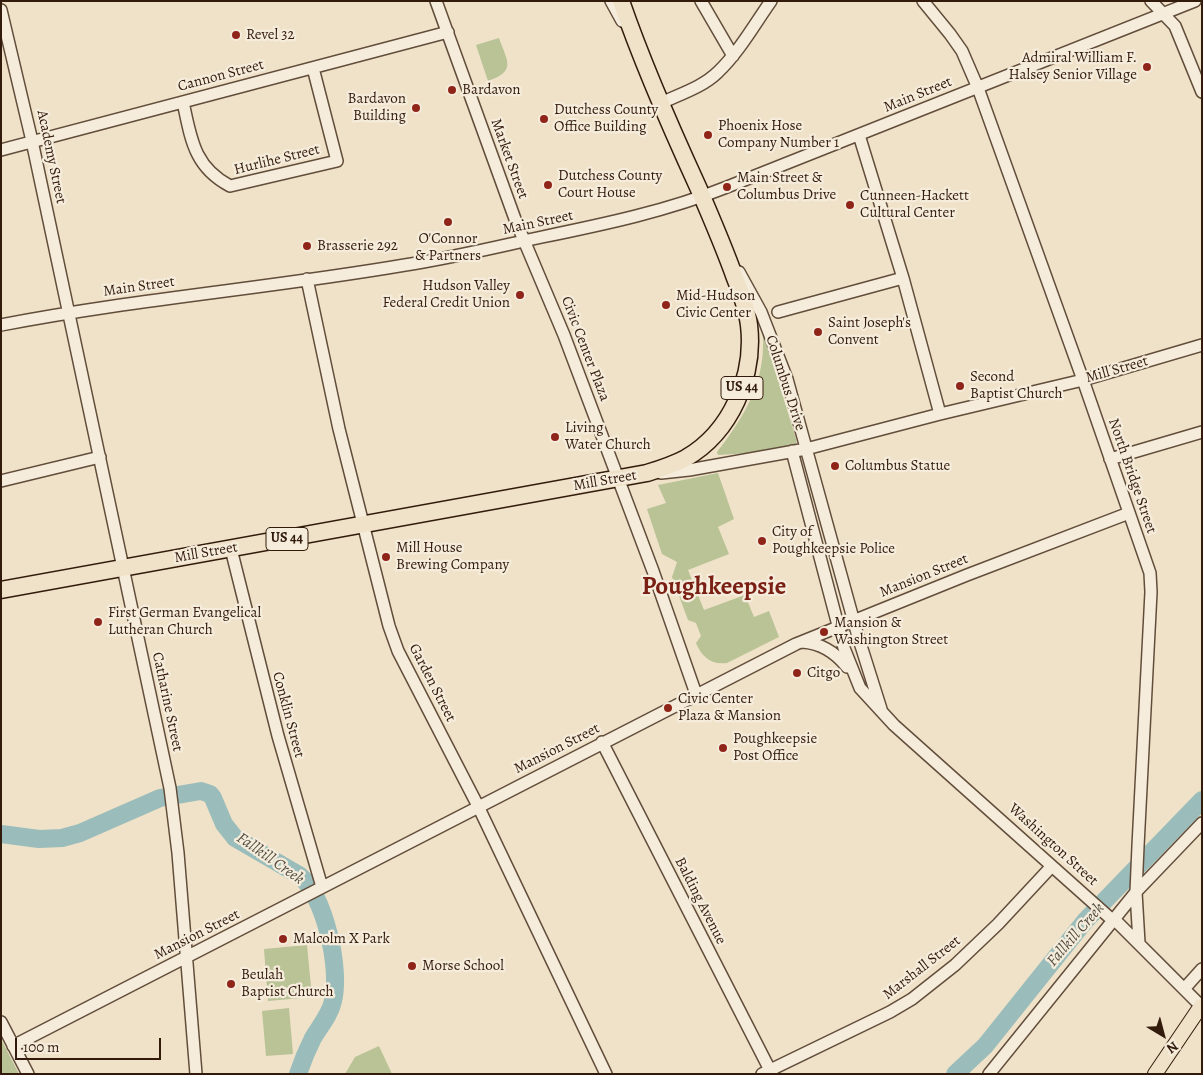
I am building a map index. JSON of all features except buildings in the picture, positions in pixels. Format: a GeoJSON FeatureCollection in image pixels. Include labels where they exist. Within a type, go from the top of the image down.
{"type":"FeatureCollection","features":[{"type":"Feature","properties":{"kind":"highway","name":"Columbus Drive"},"geometry":{"type":"LineString","coordinates":[[621,1],[637,49],[725,249]]}},
{"type":"Feature","properties":{"kind":"highway","name":"US 44"},"geometry":{"type":"LineString","coordinates":[[637,475],[672,465],[696,451],[726,419],[739,395],[749,360],[750,333],[745,307],[725,249]]}},
{"type":"Feature","properties":{"kind":"highway","name":"Mill Street"},"geometry":{"type":"LineString","coordinates":[[1,590],[637,475]]}},
{"type":"Feature","properties":{"kind":"main road"},"geometry":{"type":"LineString","coordinates":[[1155,1074],[1201,1006]]}},
{"type":"Feature","properties":{"kind":"street","name":"Market Street"},"geometry":{"type":"LineString","coordinates":[[436,1],[515,219],[526,241]]}},
{"type":"Feature","properties":{"kind":"street","name":"Columbus Drive"},"geometry":{"type":"LineString","coordinates":[[611,1],[637,49]]}},
{"type":"Feature","properties":{"kind":"street"},"geometry":{"type":"LineString","coordinates":[[701,1],[732,56]]}},
{"type":"Feature","properties":{"kind":"street"},"geometry":{"type":"LineString","coordinates":[[661,103],[704,83],[718,72],[732,56],[771,1]]}},
{"type":"Feature","properties":{"kind":"street","name":"North Bridge Street"},"geometry":{"type":"LineString","coordinates":[[922,1],[962,51],[978,88],[1084,380],[1150,573],[1151,592],[1136,892],[1139,943]]}},
{"type":"Feature","properties":{"kind":"street"},"geometry":{"type":"LineString","coordinates":[[1151,1],[1175,26],[1202,92]]}},
{"type":"Feature","properties":{"kind":"street","name":"Main Street"},"geometry":{"type":"LineString","coordinates":[[1,325],[69,312],[403,266],[628,219],[702,196],[1195,1]]}},
{"type":"Feature","properties":{"kind":"street","name":"Academy Street"},"geometry":{"type":"LineString","coordinates":[[1,10],[69,312]]}},
{"type":"Feature","properties":{"kind":"street","name":"Cannon Street"},"geometry":{"type":"LineString","coordinates":[[1,150],[448,32]]}},
{"type":"Feature","properties":{"kind":"street","name":"Hurlihe Street"},"geometry":{"type":"LineString","coordinates":[[183,102],[197,154],[210,173],[230,186],[337,161],[313,68]]}},
{"type":"Feature","properties":{"kind":"street"},"geometry":{"type":"LineString","coordinates":[[859,135],[903,278],[940,414]]}},
{"type":"Feature","properties":{"kind":"street","name":"Civic Center Plaza"},"geometry":{"type":"LineString","coordinates":[[526,241],[579,372],[653,571],[696,694]]}},
{"type":"Feature","properties":{"kind":"street","name":"Columbus Drive"},"geometry":{"type":"LineString","coordinates":[[725,249],[756,302],[787,379],[854,620]]}},
{"type":"Feature","properties":{"kind":"street"},"geometry":{"type":"LineString","coordinates":[[778,312],[903,278]]}},
{"type":"Feature","properties":{"kind":"street","name":"Garden Street"},"geometry":{"type":"LineString","coordinates":[[307,279],[324,364],[388,626],[398,652],[478,806],[606,1074]]}},
{"type":"Feature","properties":{"kind":"street","name":"Catharine Street"},"geometry":{"type":"LineString","coordinates":[[69,312],[170,788],[178,853],[185,958],[196,1074]]}},
{"type":"Feature","properties":{"kind":"street","name":"Mill Street"},"geometry":{"type":"LineString","coordinates":[[637,475],[678,472],[806,449],[940,414],[1084,380],[1202,345]]}},
{"type":"Feature","properties":{"kind":"street"},"geometry":{"type":"LineString","coordinates":[[1110,459],[1202,432]]}},
{"type":"Feature","properties":{"kind":"street","name":"Columbus Drive"},"geometry":{"type":"LineString","coordinates":[[792,451],[838,626]]}},
{"type":"Feature","properties":{"kind":"street"},"geometry":{"type":"LineString","coordinates":[[1,481],[100,457]]}},
{"type":"Feature","properties":{"kind":"street","name":"Mansion Street"},"geometry":{"type":"LineString","coordinates":[[13,1046],[800,642],[1129,512]]}},
{"type":"Feature","properties":{"kind":"street","name":"Conklin Street"},"geometry":{"type":"LineString","coordinates":[[231,548],[278,736],[320,888]]}},
{"type":"Feature","properties":{"kind":"street","name":"Washington Street"},"geometry":{"type":"LineString","coordinates":[[854,620],[881,709]]}},
{"type":"Feature","properties":{"kind":"street","name":"Washington Street"},"geometry":{"type":"LineString","coordinates":[[838,626],[857,683],[864,694],[881,709],[902,734],[962,785],[1051,867],[1112,918],[1201,1006]]}},
{"type":"Feature","properties":{"kind":"street"},"geometry":{"type":"LineString","coordinates":[[800,642],[816,644],[831,651],[845,664],[857,683]]}},
{"type":"Feature","properties":{"kind":"street","name":"Balding Avenue"},"geometry":{"type":"LineString","coordinates":[[602,742],[768,1072]]}},
{"type":"Feature","properties":{"kind":"street"},"geometry":{"type":"LineString","coordinates":[[989,1074],[1112,918],[1202,823]]}},
{"type":"Feature","properties":{"kind":"street","name":"Marshall Street"},"geometry":{"type":"LineString","coordinates":[[768,1072],[890,1012],[912,999],[955,965],[998,924],[1051,867]]}},
{"type":"Feature","properties":{"kind":"street"},"geometry":{"type":"LineString","coordinates":[[1184,988],[1202,969]]}},
{"type":"Feature","properties":{"kind":"street"},"geometry":{"type":"LineString","coordinates":[[1,1022],[28,1074]]}},
{"type":"Feature","properties":{"kind":"green space"},"geometry":{"type":"Polygon","coordinates":[[[499,38],[507,59],[506,69],[497,77],[488,81],[476,45],[499,38]]]}},
{"type":"Feature","properties":{"kind":"green space"},"geometry":{"type":"Polygon","coordinates":[[[759,318],[797,446],[767,452],[718,455],[717,452],[743,415],[759,375],[763,342],[759,318]]]}},
{"type":"Feature","properties":{"kind":"green space"},"geometry":{"type":"Polygon","coordinates":[[[718,473],[734,519],[718,527],[729,554],[688,570],[704,610],[745,595],[754,617],[769,611],[779,637],[727,663],[716,663],[708,659],[696,643],[701,636],[696,623],[688,620],[672,577],[677,562],[662,554],[647,509],[666,503],[658,485],[718,473]]]}},
{"type":"Feature","properties":{"kind":"green space"},"geometry":{"type":"Polygon","coordinates":[[[307,945],[312,997],[268,1001],[264,949],[307,945]]]}},
{"type":"Feature","properties":{"kind":"green space"},"geometry":{"type":"Polygon","coordinates":[[[289,1008],[293,1054],[266,1056],[262,1011],[289,1008]]]}},
{"type":"Feature","properties":{"kind":"green space"},"geometry":{"type":"Polygon","coordinates":[[[1,1039],[19,1074],[1,1074],[1,1039]]]}},
{"type":"Feature","properties":{"kind":"green space"},"geometry":{"type":"Polygon","coordinates":[[[379,1046],[392,1074],[345,1074],[355,1057],[379,1046]]]}},
{"type":"Feature","properties":{"kind":"waterway","name":"Fallkill Creek"},"geometry":{"type":"LineString","coordinates":[[1,834],[39,839],[62,838],[80,833],[160,798],[201,791],[210,794],[224,824],[235,838],[299,875],[308,885],[316,899],[329,934],[335,971],[332,1006],[313,1038],[298,1074]]}},
{"type":"Feature","properties":{"kind":"waterway","name":"Fallkill Creek"},"geometry":{"type":"LineString","coordinates":[[955,1074],[985,1046],[1085,921],[1202,800]]}},
{"type":"Feature","properties":{"kind":"place","name":"Revel 32"},"geometry":{"type":"Point","coordinates":[236,35]}},
{"type":"Feature","properties":{"kind":"place","name":"Admiral William F. Halsey Senior Village"},"geometry":{"type":"Point","coordinates":[1147,67]}},
{"type":"Feature","properties":{"kind":"place","name":"Bardavon"},"geometry":{"type":"Point","coordinates":[452,90]}},
{"type":"Feature","properties":{"kind":"place","name":"Bardavon Building"},"geometry":{"type":"Point","coordinates":[416,108]}},
{"type":"Feature","properties":{"kind":"place","name":"Dutchess County Office Building"},"geometry":{"type":"Point","coordinates":[544,119]}},
{"type":"Feature","properties":{"kind":"place","name":"Phoenix Hose Company Number 1"},"geometry":{"type":"Point","coordinates":[708,135]}},
{"type":"Feature","properties":{"kind":"place","name":"Dutchess County Court House"},"geometry":{"type":"Point","coordinates":[548,185]}},
{"type":"Feature","properties":{"kind":"place","name":"Main Street & Columbus Drive"},"geometry":{"type":"Point","coordinates":[727,187]}},
{"type":"Feature","properties":{"kind":"place","name":"Cunneen-Hackett Cultural Center"},"geometry":{"type":"Point","coordinates":[850,205]}},
{"type":"Feature","properties":{"kind":"place","name":"O'Connor & Partners"},"geometry":{"type":"Point","coordinates":[448,222]}},
{"type":"Feature","properties":{"kind":"place","name":"Brasserie 292"},"geometry":{"type":"Point","coordinates":[307,246]}},
{"type":"Feature","properties":{"kind":"place","name":"Hudson Valley Federal Credit Union"},"geometry":{"type":"Point","coordinates":[520,295]}},
{"type":"Feature","properties":{"kind":"place","name":"Mid-Hudson Civic Center"},"geometry":{"type":"Point","coordinates":[666,305]}},
{"type":"Feature","properties":{"kind":"place","name":"Saint Joseph's Convent"},"geometry":{"type":"Point","coordinates":[818,332]}},
{"type":"Feature","properties":{"kind":"place","name":"Second Baptist Church"},"geometry":{"type":"Point","coordinates":[960,386]}},
{"type":"Feature","properties":{"kind":"place","name":"Living Water Church"},"geometry":{"type":"Point","coordinates":[555,437]}},
{"type":"Feature","properties":{"kind":"place","name":"Columbus Statue"},"geometry":{"type":"Point","coordinates":[835,466]}},
{"type":"Feature","properties":{"kind":"place","name":"City of Poughkeepsie Police"},"geometry":{"type":"Point","coordinates":[762,541]}},
{"type":"Feature","properties":{"kind":"place","name":"Mill House Brewing Company"},"geometry":{"type":"Point","coordinates":[386,557]}},
{"type":"Feature","properties":{"kind":"place","name":"First German Evangelical Lutheran Church"},"geometry":{"type":"Point","coordinates":[98,622]}},
{"type":"Feature","properties":{"kind":"place","name":"Mansion & Washington Street"},"geometry":{"type":"Point","coordinates":[824,632]}},
{"type":"Feature","properties":{"kind":"place","name":"Citgo"},"geometry":{"type":"Point","coordinates":[797,673]}},
{"type":"Feature","properties":{"kind":"place","name":"Civic Center Plaza & Mansion"},"geometry":{"type":"Point","coordinates":[668,708]}},
{"type":"Feature","properties":{"kind":"place","name":"Poughkeepsie Post Office"},"geometry":{"type":"Point","coordinates":[723,748]}},
{"type":"Feature","properties":{"kind":"place","name":"Malcolm X Park"},"geometry":{"type":"Point","coordinates":[283,939]}},
{"type":"Feature","properties":{"kind":"place","name":"Morse School"},"geometry":{"type":"Point","coordinates":[412,966]}},
{"type":"Feature","properties":{"kind":"place","name":"Beulah Baptist Church"},"geometry":{"type":"Point","coordinates":[231,984]}},
{"type":"Feature","properties":{"kind":"district","name":"Poughkeepsie"},"geometry":{"type":"Point","coordinates":[714,588]}}]}
